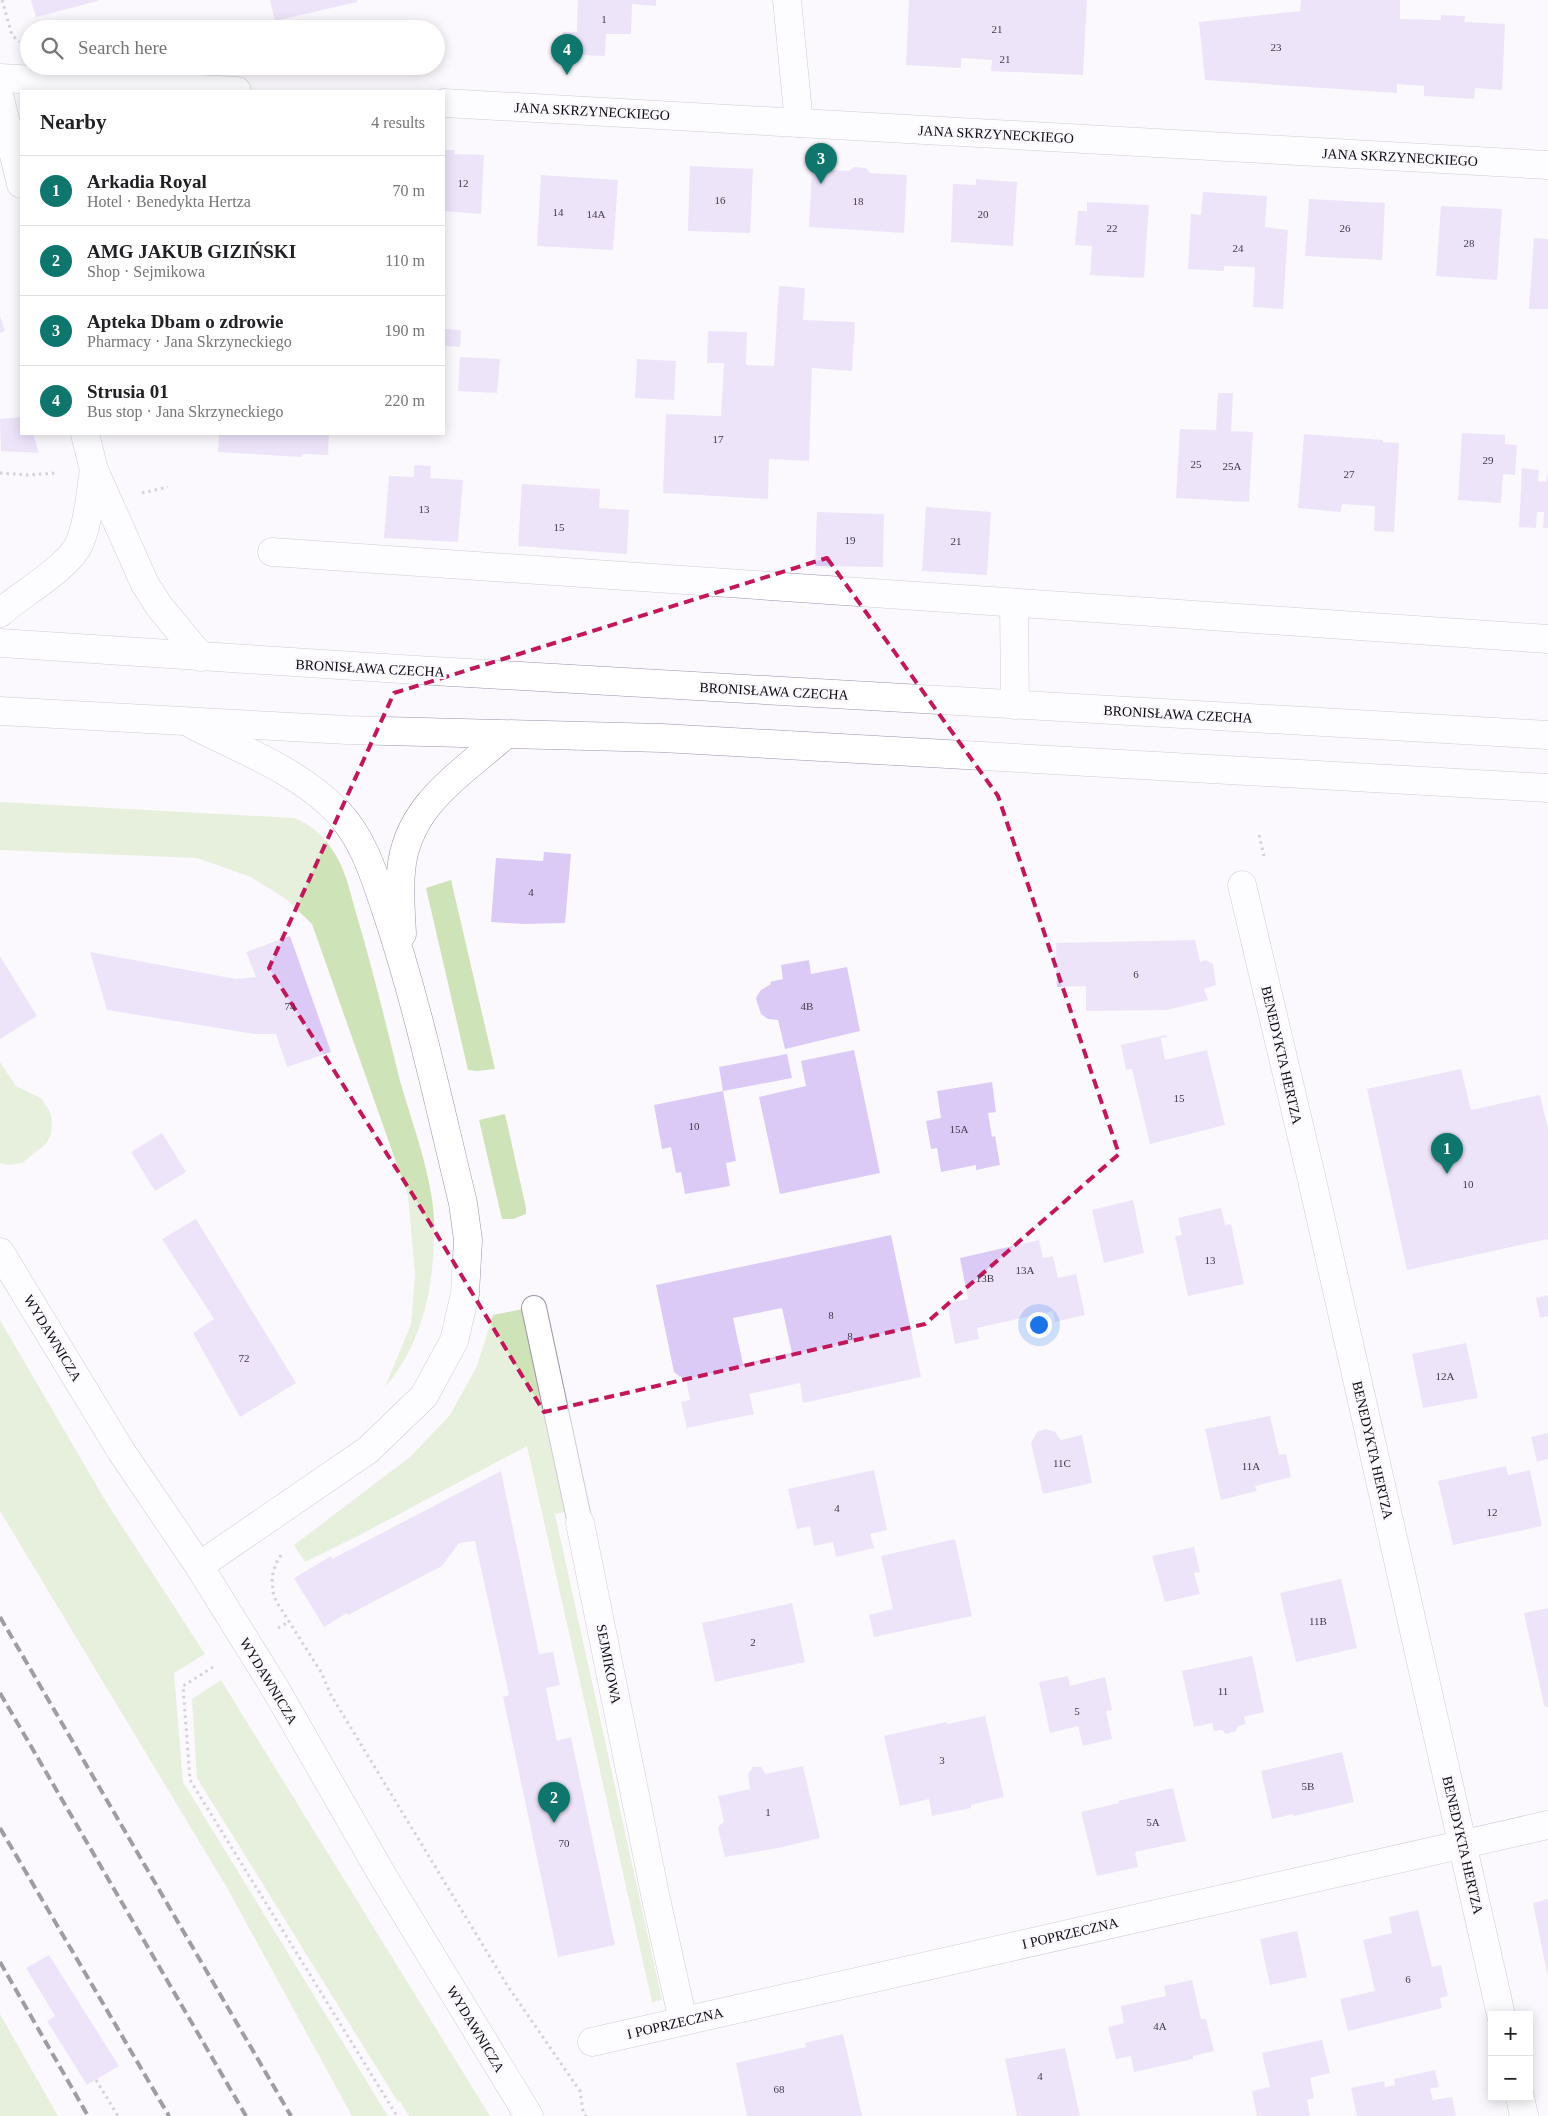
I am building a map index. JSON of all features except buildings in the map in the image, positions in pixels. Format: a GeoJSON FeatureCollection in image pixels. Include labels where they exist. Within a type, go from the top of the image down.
{"type":"FeatureCollection","features":[{"type":"Feature","properties":{"kind":"main road"},"geometry":{"type":"LineString","coordinates":[[787,0],[799,123]]}},
{"type":"Feature","properties":{"kind":"main road"},"geometry":{"type":"LineString","coordinates":[[0,78],[219,90]]}},
{"type":"Feature","properties":{"kind":"main road"},"geometry":{"type":"LineString","coordinates":[[0,99],[20,180]]}},
{"type":"Feature","properties":{"kind":"main road","name":"JANA SKRZYNECKIEGO"},"geometry":{"type":"LineString","coordinates":[[445,103],[1548,165]]}},
{"type":"Feature","properties":{"kind":"main road"},"geometry":{"type":"LineString","coordinates":[[85,435],[94,470],[145,584],[159,606],[201,658]]}},
{"type":"Feature","properties":{"kind":"main road"},"geometry":{"type":"LineString","coordinates":[[0,613],[58,568],[72,555],[80,544],[85,528],[94,470]]}},
{"type":"Feature","properties":{"kind":"main road"},"geometry":{"type":"LineString","coordinates":[[272,552],[1548,639]]}},
{"type":"Feature","properties":{"kind":"main road"},"geometry":{"type":"LineString","coordinates":[[1014,603],[1015,705]]}},
{"type":"Feature","properties":{"kind":"main road","name":"BRONISŁAWA CZECHA"},"geometry":{"type":"LineString","coordinates":[[0,643],[201,658],[1548,735]]}},
{"type":"Feature","properties":{"kind":"main road"},"geometry":{"type":"LineString","coordinates":[[0,711],[347,730],[672,739],[1548,788]]}},
{"type":"Feature","properties":{"kind":"main road"},"geometry":{"type":"LineString","coordinates":[[182,720],[295,777],[316,792],[338,813],[355,834],[368,858],[402,958],[463,1203],[468,1240],[465,1294],[454,1341],[424,1396],[368,1450],[199,1566]]}},
{"type":"Feature","properties":{"kind":"main road"},"geometry":{"type":"LineString","coordinates":[[402,958],[401,872],[406,842],[418,818],[437,792],[505,735]]}},
{"type":"Feature","properties":{"kind":"main road","name":"BENEDYKTA HERTZA"},"geometry":{"type":"LineString","coordinates":[[1242,885],[1312,1180],[1500,2011]]}},
{"type":"Feature","properties":{"kind":"main road","name":"WYDAWNICZA"},"geometry":{"type":"LineString","coordinates":[[0,1252],[121,1451],[199,1566],[276,1690],[384,1878],[529,2116]]}},
{"type":"Feature","properties":{"kind":"main road","name":"SEJMIKOWA"},"geometry":{"type":"LineString","coordinates":[[580,1523],[654,1890],[683,2021]]}},
{"type":"Feature","properties":{"kind":"main road","name":"I POPRZECZNA"},"geometry":{"type":"LineString","coordinates":[[592,2042],[1548,1825]]}},
{"type":"Feature","properties":{"kind":"main road"},"geometry":{"type":"LineString","coordinates":[[1521,2101],[1524,2116]]}},
{"type":"Feature","properties":{"kind":"lane","name":"SEJMIKOWA"},"geometry":{"type":"LineString","coordinates":[[534,1308],[580,1523]]}},
{"type":"Feature","properties":{"kind":"path"},"geometry":{"type":"LineString","coordinates":[[2,0],[12,35],[20,43]]}},
{"type":"Feature","properties":{"kind":"path"},"geometry":{"type":"LineString","coordinates":[[0,473],[28,475],[60,473]]}},
{"type":"Feature","properties":{"kind":"path"},"geometry":{"type":"LineString","coordinates":[[136,494],[168,486]]}},
{"type":"Feature","properties":{"kind":"path"},"geometry":{"type":"LineString","coordinates":[[284,1552],[276,1563],[272,1584],[276,1600],[321,1672],[336,1704],[507,1985],[580,2091],[582,2110],[586,2116]]}},
{"type":"Feature","properties":{"kind":"path"},"geometry":{"type":"LineString","coordinates":[[278,1628],[289,1622]]}},
{"type":"Feature","properties":{"kind":"path"},"geometry":{"type":"LineString","coordinates":[[213,1666],[183,1686],[190,1780],[397,2116]]}},
{"type":"Feature","properties":{"kind":"path"},"geometry":{"type":"LineString","coordinates":[[96,2080],[118,2116]]}},
{"type":"Feature","properties":{"kind":"highlighted area"},"geometry":{"type":"Polygon","coordinates":[[[827,558],[998,796],[1119,1154],[925,1324],[544,1412],[413,1195],[269,968],[394,693],[827,558]]]}},
{"type":"Feature","properties":{"kind":"green space"},"geometry":{"type":"Polygon","coordinates":[[[0,802],[294,818],[316,831],[333,850],[341,865],[351,894],[400,1081],[426,1169],[433,1204],[434,1243],[425,1309],[410,1350],[399,1369],[385,1387],[411,1324],[415,1274],[408,1196],[312,924],[286,899],[251,877],[197,858],[0,850],[0,802]]]}},
{"type":"Feature","properties":{"kind":"green space"},"geometry":{"type":"Polygon","coordinates":[[[451,880],[495,1069],[468,1070],[426,888],[451,880]]]}},
{"type":"Feature","properties":{"kind":"green space"},"geometry":{"type":"Polygon","coordinates":[[[0,1062],[16,1086],[41,1098],[51,1114],[52,1123],[51,1135],[46,1144],[22,1163],[9,1165],[0,1163],[0,1062]]]}},
{"type":"Feature","properties":{"kind":"green space"},"geometry":{"type":"Polygon","coordinates":[[[505,1114],[526,1208],[526,1214],[513,1219],[502,1219],[479,1120],[505,1114]]]}},
{"type":"Feature","properties":{"kind":"green space"},"geometry":{"type":"Polygon","coordinates":[[[528,1308],[570,1511],[555,1514],[662,2000],[652,2002],[527,1446],[358,1536],[305,1562],[294,1545],[410,1457],[450,1415],[477,1366],[493,1315],[528,1308]]]}},
{"type":"Feature","properties":{"kind":"green space"},"geometry":{"type":"Polygon","coordinates":[[[0,1320],[105,1500],[205,1654],[174,1673],[183,1782],[388,2116],[352,2116],[226,1886],[0,1511],[0,1320]]]}},
{"type":"Feature","properties":{"kind":"green space"},"geometry":{"type":"Polygon","coordinates":[[[221,1680],[490,2116],[409,2116],[400,2101],[398,2102],[197,1778],[192,1699],[221,1680]]]}},
{"type":"Feature","properties":{"kind":"green space"},"geometry":{"type":"Polygon","coordinates":[[[0,2014],[58,2116],[0,2116],[0,2014]]]}},
{"type":"Feature","properties":{"kind":"railway"},"geometry":{"type":"LineString","coordinates":[[0,1617],[291,2116]]}},
{"type":"Feature","properties":{"kind":"railway"},"geometry":{"type":"LineString","coordinates":[[0,1693],[246,2116]]}},
{"type":"Feature","properties":{"kind":"railway"},"geometry":{"type":"LineString","coordinates":[[0,1828],[169,2116]]}},
{"type":"Feature","properties":{"kind":"railway"},"geometry":{"type":"LineString","coordinates":[[0,1962],[88,2116]]}},
{"type":"Feature","properties":{"kind":"place","name":"Strusia 01"},"geometry":{"type":"Point","coordinates":[567,75]}},
{"type":"Feature","properties":{"kind":"place","name":"Apteka Dbam o zdrowie"},"geometry":{"type":"Point","coordinates":[821,184]}},
{"type":"Feature","properties":{"kind":"place","name":"Arkadia Royal"},"geometry":{"type":"Point","coordinates":[1447,1174]}},
{"type":"Feature","properties":{"kind":"place","name":"AMG JAKUB GIZIŃSKI"},"geometry":{"type":"Point","coordinates":[554,1823]}}]}
